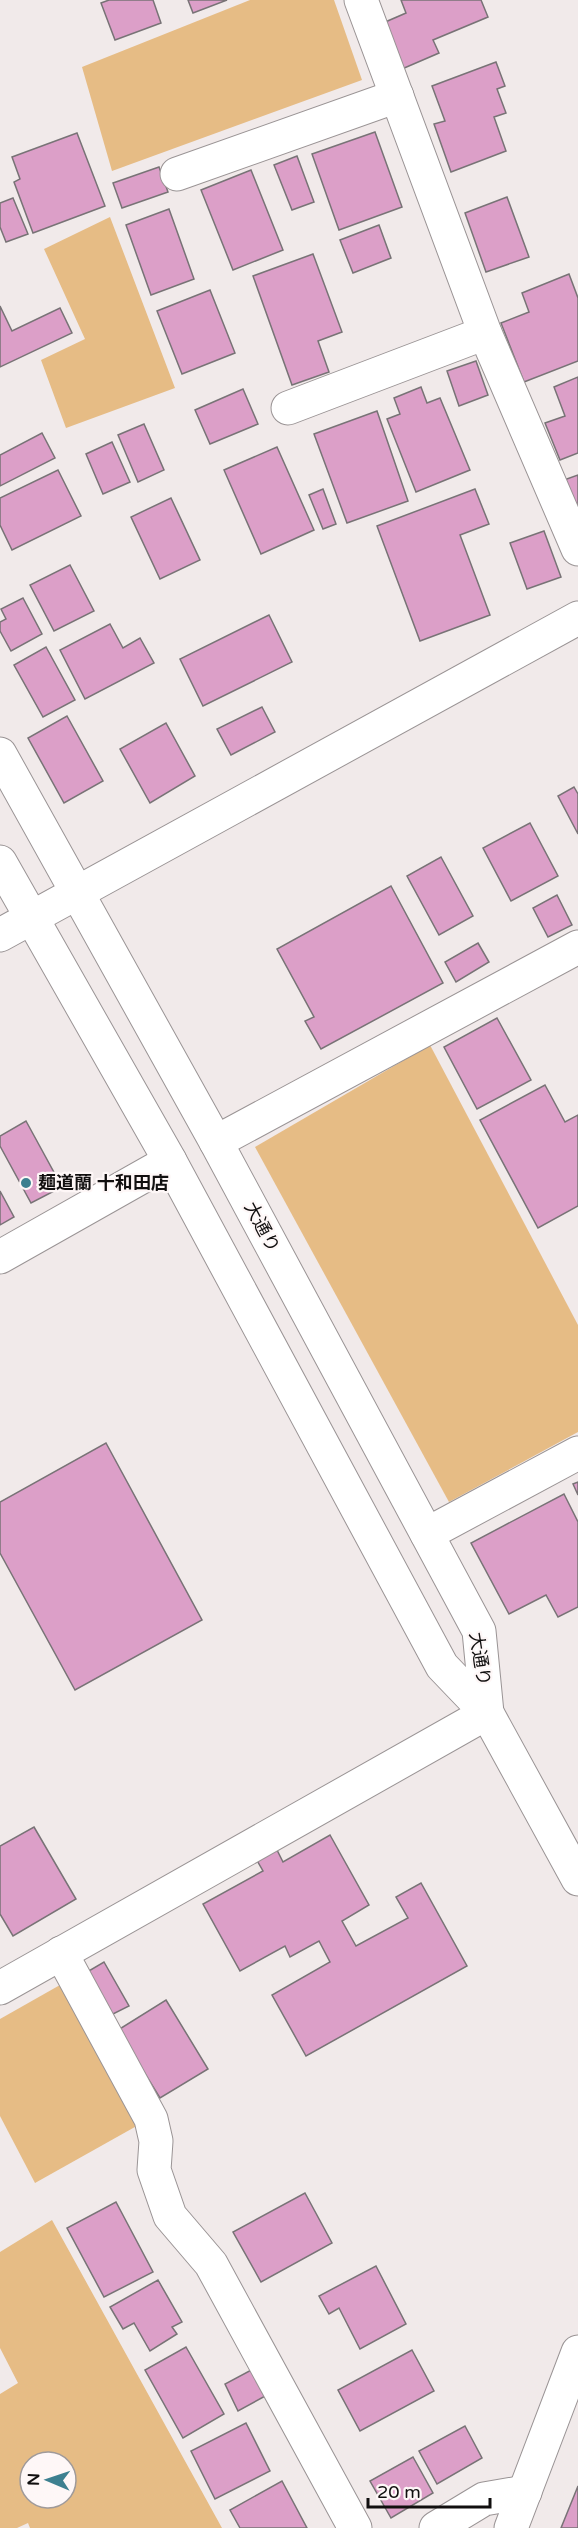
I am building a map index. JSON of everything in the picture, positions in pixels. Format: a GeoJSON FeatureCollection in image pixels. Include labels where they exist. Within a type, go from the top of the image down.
{"type":"FeatureCollection","features":[{"type":"Feature","properties":{"kind":"street"},"geometry":{"type":"LineString","coordinates":[[361,0],[486,333],[578,549]]}},
{"type":"Feature","properties":{"kind":"street"},"geometry":{"type":"LineString","coordinates":[[177,174],[397,96]]}},
{"type":"Feature","properties":{"kind":"street"},"geometry":{"type":"LineString","coordinates":[[288,408],[486,333]]}},
{"type":"Feature","properties":{"kind":"street"},"geometry":{"type":"LineString","coordinates":[[0,935],[578,618]]}},
{"type":"Feature","properties":{"kind":"street","name":"大通り"},"geometry":{"type":"LineString","coordinates":[[0,754],[216,1142],[479,1631],[488,1713]]}},
{"type":"Feature","properties":{"kind":"street","name":"大通り"},"geometry":{"type":"LineString","coordinates":[[0,862],[170,1161],[442,1666],[488,1713],[578,1879]]}},
{"type":"Feature","properties":{"kind":"street"},"geometry":{"type":"LineString","coordinates":[[216,1142],[578,947]]}},
{"type":"Feature","properties":{"kind":"street"},"geometry":{"type":"LineString","coordinates":[[0,1257],[170,1161]]}},
{"type":"Feature","properties":{"kind":"street"},"geometry":{"type":"LineString","coordinates":[[427,1534],[578,1453]]}},
{"type":"Feature","properties":{"kind":"street"},"geometry":{"type":"LineString","coordinates":[[0,1988],[488,1713]]}},
{"type":"Feature","properties":{"kind":"street"},"geometry":{"type":"LineString","coordinates":[[61,1953],[151,2119],[156,2141],[154,2170],[170,2216],[210,2264],[356,2528]]}},
{"type":"Feature","properties":{"kind":"street"},"geometry":{"type":"LineString","coordinates":[[511,2528],[576,2361]]}},
{"type":"Feature","properties":{"kind":"street"},"geometry":{"type":"LineString","coordinates":[[436,2528],[484,2499],[525,2492]]}},
{"type":"Feature","properties":{"kind":"shaded area"},"geometry":{"type":"Polygon","coordinates":[[[250,0],[334,0],[362,80],[112,171],[82,67],[250,0]]]}},
{"type":"Feature","properties":{"kind":"shaded area"},"geometry":{"type":"Polygon","coordinates":[[[110,217],[175,388],[66,428],[41,360],[85,339],[44,249],[110,217]]]}},
{"type":"Feature","properties":{"kind":"shaded area"},"geometry":{"type":"Polygon","coordinates":[[[430,1045],[578,1325],[578,1432],[449,1502],[255,1147],[430,1045]]]}},
{"type":"Feature","properties":{"kind":"shaded area"},"geometry":{"type":"Polygon","coordinates":[[[60,1985],[142,2123],[35,2183],[0,2116],[0,2019],[60,1985]]]}},
{"type":"Feature","properties":{"kind":"shaded area"},"geometry":{"type":"Polygon","coordinates":[[[52,2220],[222,2528],[30,2528],[28,2523],[17,2528],[0,2528],[0,2394],[18,2383],[0,2348],[0,2252],[52,2220]]]}},
{"type":"Feature","properties":{"kind":"building"},"geometry":{"type":"Polygon","coordinates":[[[109,0],[153,0],[161,23],[115,40],[101,3],[109,0]]]}},
{"type":"Feature","properties":{"kind":"building"},"geometry":{"type":"Polygon","coordinates":[[[188,0],[227,0],[193,13],[188,0]]]}},
{"type":"Feature","properties":{"kind":"building"},"geometry":{"type":"Polygon","coordinates":[[[401,0],[481,0],[488,17],[433,40],[439,53],[402,69],[383,23],[406,13],[401,0]]]}},
{"type":"Feature","properties":{"kind":"building"},"geometry":{"type":"Polygon","coordinates":[[[496,62],[505,86],[497,89],[506,113],[494,117],[506,151],[451,172],[434,124],[445,121],[432,86],[496,62]]]}},
{"type":"Feature","properties":{"kind":"building"},"geometry":{"type":"Polygon","coordinates":[[[375,132],[402,207],[339,230],[312,154],[375,132]]]}},
{"type":"Feature","properties":{"kind":"building"},"geometry":{"type":"Polygon","coordinates":[[[77,133],[105,206],[33,233],[14,182],[20,179],[12,157],[77,133]]]}},
{"type":"Feature","properties":{"kind":"building"},"geometry":{"type":"Polygon","coordinates":[[[297,156],[314,202],[292,210],[274,165],[297,156]]]}},
{"type":"Feature","properties":{"kind":"building"},"geometry":{"type":"Polygon","coordinates":[[[159,167],[168,192],[122,208],[113,183],[159,167]]]}},
{"type":"Feature","properties":{"kind":"building"},"geometry":{"type":"Polygon","coordinates":[[[251,170],[283,250],[233,270],[201,190],[251,170]]]}},
{"type":"Feature","properties":{"kind":"building"},"geometry":{"type":"Polygon","coordinates":[[[507,197],[529,257],[486,272],[465,213],[507,197]]]}},
{"type":"Feature","properties":{"kind":"building"},"geometry":{"type":"Polygon","coordinates":[[[13,198],[28,234],[6,242],[0,227],[0,203],[13,198]]]}},
{"type":"Feature","properties":{"kind":"building"},"geometry":{"type":"Polygon","coordinates":[[[169,209],[194,279],[151,295],[126,225],[169,209]]]}},
{"type":"Feature","properties":{"kind":"building"},"geometry":{"type":"Polygon","coordinates":[[[379,225],[391,258],[353,273],[340,240],[379,225]]]}},
{"type":"Feature","properties":{"kind":"building"},"geometry":{"type":"Polygon","coordinates":[[[313,254],[342,332],[318,341],[329,372],[292,385],[253,276],[313,254]]]}},
{"type":"Feature","properties":{"kind":"building"},"geometry":{"type":"Polygon","coordinates":[[[569,274],[578,298],[578,361],[524,382],[501,323],[529,312],[522,293],[569,274]]]}},
{"type":"Feature","properties":{"kind":"building"},"geometry":{"type":"Polygon","coordinates":[[[210,290],[235,353],[182,374],[157,311],[210,290]]]}},
{"type":"Feature","properties":{"kind":"building"},"geometry":{"type":"Polygon","coordinates":[[[0,306],[12,331],[60,308],[72,333],[0,367],[0,306]]]}},
{"type":"Feature","properties":{"kind":"building"},"geometry":{"type":"Polygon","coordinates":[[[476,361],[488,395],[459,406],[447,371],[476,361]]]}},
{"type":"Feature","properties":{"kind":"building"},"geometry":{"type":"Polygon","coordinates":[[[578,377],[578,453],[560,460],[545,423],[565,416],[554,387],[578,377]]]}},
{"type":"Feature","properties":{"kind":"building"},"geometry":{"type":"Polygon","coordinates":[[[421,387],[427,403],[440,398],[470,470],[416,492],[387,419],[400,414],[394,398],[421,387]]]}},
{"type":"Feature","properties":{"kind":"building"},"geometry":{"type":"Polygon","coordinates":[[[243,389],[258,424],[210,444],[195,410],[243,389]]]}},
{"type":"Feature","properties":{"kind":"building"},"geometry":{"type":"Polygon","coordinates":[[[377,411],[408,501],[347,523],[314,434],[377,411]]]}},
{"type":"Feature","properties":{"kind":"building"},"geometry":{"type":"Polygon","coordinates":[[[144,424],[164,470],[138,482],[118,435],[144,424]]]}},
{"type":"Feature","properties":{"kind":"building"},"geometry":{"type":"Polygon","coordinates":[[[42,433],[55,458],[0,486],[0,455],[42,433]]]}},
{"type":"Feature","properties":{"kind":"building"},"geometry":{"type":"Polygon","coordinates":[[[112,442],[130,482],[103,494],[86,454],[112,442]]]}},
{"type":"Feature","properties":{"kind":"building"},"geometry":{"type":"Polygon","coordinates":[[[277,447],[314,530],[261,554],[224,470],[277,447]]]}},
{"type":"Feature","properties":{"kind":"building"},"geometry":{"type":"Polygon","coordinates":[[[58,470],[81,516],[12,550],[0,525],[0,498],[58,470]]]}},
{"type":"Feature","properties":{"kind":"building"},"geometry":{"type":"Polygon","coordinates":[[[578,475],[578,515],[564,480],[578,475]]]}},
{"type":"Feature","properties":{"kind":"building"},"geometry":{"type":"Polygon","coordinates":[[[323,489],[336,524],[323,529],[309,495],[323,489]]]}},
{"type":"Feature","properties":{"kind":"building"},"geometry":{"type":"Polygon","coordinates":[[[475,489],[489,524],[460,535],[490,615],[420,641],[377,526],[475,489]]]}},
{"type":"Feature","properties":{"kind":"building"},"geometry":{"type":"Polygon","coordinates":[[[171,498],[200,560],[160,579],[131,517],[171,498]]]}},
{"type":"Feature","properties":{"kind":"building"},"geometry":{"type":"Polygon","coordinates":[[[544,531],[561,577],[527,589],[510,543],[544,531]]]}},
{"type":"Feature","properties":{"kind":"building"},"geometry":{"type":"Polygon","coordinates":[[[70,565],[94,611],[54,631],[30,585],[70,565]]]}},
{"type":"Feature","properties":{"kind":"building"},"geometry":{"type":"Polygon","coordinates":[[[23,598],[42,634],[11,651],[0,631],[0,622],[6,619],[1,609],[23,598]]]}},
{"type":"Feature","properties":{"kind":"building"},"geometry":{"type":"Polygon","coordinates":[[[269,615],[292,662],[203,706],[180,659],[269,615]]]}},
{"type":"Feature","properties":{"kind":"building"},"geometry":{"type":"Polygon","coordinates":[[[110,624],[123,648],[140,638],[154,663],[85,699],[60,650],[110,624]]]}},
{"type":"Feature","properties":{"kind":"building"},"geometry":{"type":"Polygon","coordinates":[[[46,647],[75,700],[43,717],[14,665],[46,647]]]}},
{"type":"Feature","properties":{"kind":"building"},"geometry":{"type":"Polygon","coordinates":[[[262,707],[275,732],[231,755],[217,729],[262,707]]]}},
{"type":"Feature","properties":{"kind":"building"},"geometry":{"type":"Polygon","coordinates":[[[67,716],[103,781],[64,803],[28,738],[67,716]]]}},
{"type":"Feature","properties":{"kind":"building"},"geometry":{"type":"Polygon","coordinates":[[[166,723],[195,776],[150,803],[120,749],[166,723]]]}},
{"type":"Feature","properties":{"kind":"building"},"geometry":{"type":"Polygon","coordinates":[[[574,787],[578,794],[578,834],[558,796],[574,787]]]}},
{"type":"Feature","properties":{"kind":"building"},"geometry":{"type":"Polygon","coordinates":[[[530,823],[558,876],[511,901],[483,848],[530,823]]]}},
{"type":"Feature","properties":{"kind":"building"},"geometry":{"type":"Polygon","coordinates":[[[441,857],[473,916],[439,935],[407,876],[441,857]]]}},
{"type":"Feature","properties":{"kind":"building"},"geometry":{"type":"Polygon","coordinates":[[[391,886],[443,983],[321,1049],[305,1021],[314,1017],[277,949],[391,886]]]}},
{"type":"Feature","properties":{"kind":"building"},"geometry":{"type":"Polygon","coordinates":[[[557,895],[572,925],[548,937],[533,908],[557,895]]]}},
{"type":"Feature","properties":{"kind":"building"},"geometry":{"type":"Polygon","coordinates":[[[478,943],[489,962],[456,982],[445,962],[478,943]]]}},
{"type":"Feature","properties":{"kind":"building"},"geometry":{"type":"Polygon","coordinates":[[[497,1018],[531,1080],[477,1109],[444,1047],[497,1018]]]}},
{"type":"Feature","properties":{"kind":"building"},"geometry":{"type":"Polygon","coordinates":[[[545,1085],[565,1122],[578,1115],[578,1206],[538,1228],[480,1120],[545,1085]]]}},
{"type":"Feature","properties":{"kind":"building"},"geometry":{"type":"Polygon","coordinates":[[[26,1121],[62,1187],[31,1203],[0,1146],[0,1136],[26,1121]]]}},
{"type":"Feature","properties":{"kind":"building"},"geometry":{"type":"Polygon","coordinates":[[[0,1191],[14,1217],[0,1225],[0,1191]]]}},
{"type":"Feature","properties":{"kind":"building"},"geometry":{"type":"Polygon","coordinates":[[[106,1443],[202,1620],[75,1690],[0,1553],[0,1502],[106,1443]]]}},
{"type":"Feature","properties":{"kind":"building"},"geometry":{"type":"Polygon","coordinates":[[[578,1482],[578,1495],[573,1484],[578,1482]]]}},
{"type":"Feature","properties":{"kind":"building"},"geometry":{"type":"Polygon","coordinates":[[[564,1494],[578,1522],[578,1607],[558,1617],[546,1595],[509,1614],[471,1543],[564,1494]]]}},
{"type":"Feature","properties":{"kind":"building"},"geometry":{"type":"Polygon","coordinates":[[[34,1827],[76,1899],[13,1936],[0,1914],[0,1846],[34,1827]]]}},
{"type":"Feature","properties":{"kind":"building"},"geometry":{"type":"Polygon","coordinates":[[[330,1835],[369,1905],[342,1921],[356,1946],[408,1918],[396,1897],[421,1883],[467,1966],[306,2056],[272,1995],[330,1962],[319,1941],[290,1957],[285,1946],[240,1971],[203,1904],[263,1871],[255,1857],[275,1846],[283,1862],[330,1835]]]}},
{"type":"Feature","properties":{"kind":"building"},"geometry":{"type":"Polygon","coordinates":[[[104,1962],[129,2006],[111,2015],[87,1972],[104,1962]]]}},
{"type":"Feature","properties":{"kind":"building"},"geometry":{"type":"Polygon","coordinates":[[[166,2000],[208,2069],[160,2098],[118,2030],[166,2000]]]}},
{"type":"Feature","properties":{"kind":"building"},"geometry":{"type":"Polygon","coordinates":[[[305,2193],[332,2243],[261,2282],[233,2232],[305,2193]]]}},
{"type":"Feature","properties":{"kind":"building"},"geometry":{"type":"Polygon","coordinates":[[[116,2202],[153,2272],[104,2297],[67,2228],[116,2202]]]}},
{"type":"Feature","properties":{"kind":"building"},"geometry":{"type":"Polygon","coordinates":[[[376,2266],[406,2324],[360,2349],[339,2308],[329,2314],[319,2296],[376,2266]]]}},
{"type":"Feature","properties":{"kind":"building"},"geometry":{"type":"Polygon","coordinates":[[[158,2280],[182,2322],[172,2327],[177,2334],[150,2351],[134,2323],[123,2329],[110,2307],[158,2280]]]}},
{"type":"Feature","properties":{"kind":"building"},"geometry":{"type":"Polygon","coordinates":[[[186,2347],[224,2414],[183,2438],[145,2370],[186,2347]]]}},
{"type":"Feature","properties":{"kind":"building"},"geometry":{"type":"Polygon","coordinates":[[[412,2350],[434,2391],[360,2431],[338,2390],[412,2350]]]}},
{"type":"Feature","properties":{"kind":"building"},"geometry":{"type":"Polygon","coordinates":[[[255,2368],[269,2394],[238,2411],[225,2384],[255,2368]]]}},
{"type":"Feature","properties":{"kind":"building"},"geometry":{"type":"Polygon","coordinates":[[[246,2423],[270,2471],[215,2499],[191,2451],[246,2423]]]}},
{"type":"Feature","properties":{"kind":"building"},"geometry":{"type":"Polygon","coordinates":[[[465,2426],[482,2458],[437,2484],[419,2451],[465,2426]]]}},
{"type":"Feature","properties":{"kind":"building"},"geometry":{"type":"Polygon","coordinates":[[[413,2457],[433,2493],[391,2518],[370,2481],[413,2457]]]}},
{"type":"Feature","properties":{"kind":"building"},"geometry":{"type":"Polygon","coordinates":[[[282,2481],[307,2528],[240,2528],[230,2510],[282,2481]]]}},
{"type":"Feature","properties":{"kind":"building"},"geometry":{"type":"Polygon","coordinates":[[[578,2486],[578,2528],[561,2528],[578,2486]]]}},
{"type":"Feature","properties":{"kind":"place","name":"麺道蘭 十和田店"},"geometry":{"type":"Point","coordinates":[26,1183]}}]}
